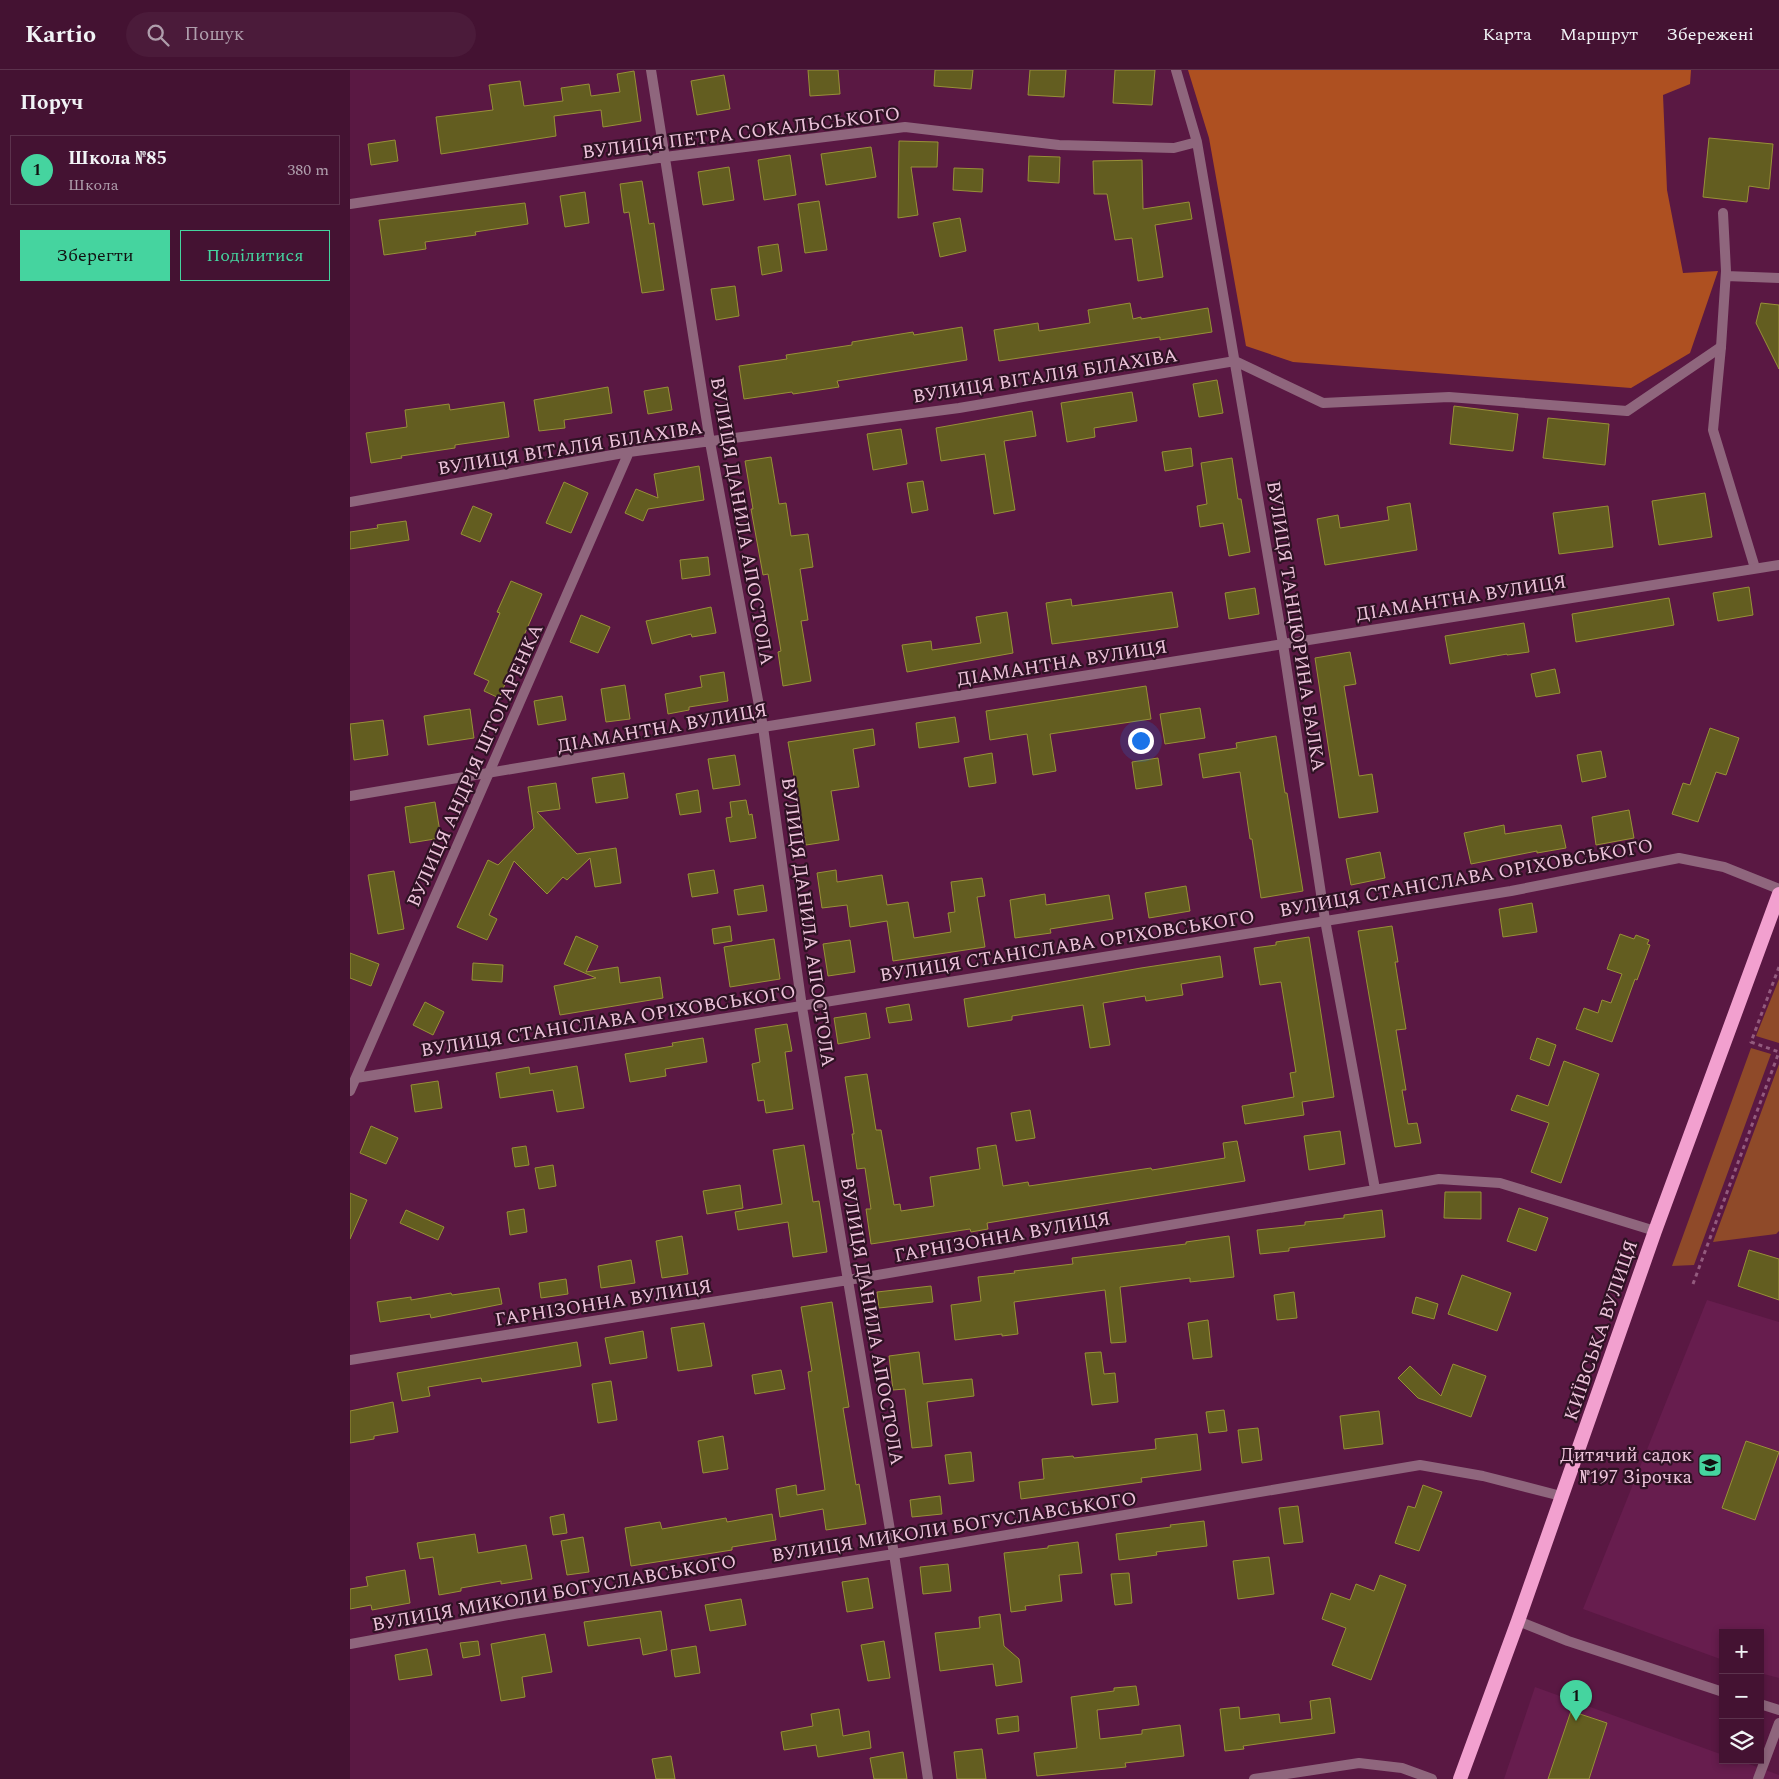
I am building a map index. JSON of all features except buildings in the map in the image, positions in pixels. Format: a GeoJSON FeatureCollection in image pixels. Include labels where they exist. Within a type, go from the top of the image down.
{"type":"FeatureCollection","features":[{"type":"Feature","properties":{"kind":"highway","name":"КИЇВСЬКА ВУЛИЦЯ"},"geometry":{"type":"LineString","coordinates":[[1460,1779],[1518,1621],[1655,1231],[1779,894]]}},
{"type":"Feature","properties":{"kind":"street","name":"ВУЛИЦЯ ДАНИЛА АПОСТОЛА"},"geometry":{"type":"LineString","coordinates":[[651,70],[710,442],[763,727],[802,1007],[894,1554],[928,1779]]}},
{"type":"Feature","properties":{"kind":"street","name":"ВУЛИЦЯ ТАНЦЮРИНА БАЛКА"},"geometry":{"type":"LineString","coordinates":[[1176,70],[1197,142],[1283,644],[1325,920],[1375,1189]]}},
{"type":"Feature","properties":{"kind":"street","name":"ВУЛИЦЯ ПЕТРА СОКАЛЬСЬКОГО"},"geometry":{"type":"LineString","coordinates":[[350,204],[664,157],[906,127],[1059,145],[1174,148],[1197,142]]}},
{"type":"Feature","properties":{"kind":"street"},"geometry":{"type":"LineString","coordinates":[[1724,213],[1726,276],[1713,430],[1755,568]]}},
{"type":"Feature","properties":{"kind":"street"},"geometry":{"type":"LineString","coordinates":[[1726,276],[1779,278]]}},
{"type":"Feature","properties":{"kind":"street"},"geometry":{"type":"LineString","coordinates":[[1235,361],[1322,404],[1449,397],[1627,411],[1721,347]]}},
{"type":"Feature","properties":{"kind":"street","name":"ВУЛИЦЯ ВІТАЛІЯ БІЛАХІВА"},"geometry":{"type":"LineString","coordinates":[[350,502],[629,452],[959,408],[1235,361]]}},
{"type":"Feature","properties":{"kind":"street","name":"ВУЛИЦЯ АНДРІЯ ШТОГАРЕНКА"},"geometry":{"type":"LineString","coordinates":[[350,1091],[629,452]]}},
{"type":"Feature","properties":{"kind":"street","name":"ДІАМАНТНА ВУЛИЦЯ"},"geometry":{"type":"LineString","coordinates":[[350,796],[763,727],[1779,565]]}},
{"type":"Feature","properties":{"kind":"street","name":"ВУЛИЦЯ СТАНІСЛАВА ОРІХОВСЬКОГО"},"geometry":{"type":"LineString","coordinates":[[356,1078],[1510,891],[1679,858],[1724,867],[1779,889]]}},
{"type":"Feature","properties":{"kind":"street","name":"ГАРНІЗОННА ВУЛИЦЯ"},"geometry":{"type":"LineString","coordinates":[[350,1360],[848,1280],[1439,1179],[1500,1183],[1655,1231]]}},
{"type":"Feature","properties":{"kind":"street","name":"ВУЛИЦЯ МИКОЛИ БОГУСЛАВСЬКОГО"},"geometry":{"type":"LineString","coordinates":[[350,1644],[523,1613],[894,1554],[1420,1465],[1483,1476],[1561,1496]]}},
{"type":"Feature","properties":{"kind":"street"},"geometry":{"type":"LineString","coordinates":[[1518,1621],[1568,1642],[1719,1691]]}},
{"type":"Feature","properties":{"kind":"street"},"geometry":{"type":"LineString","coordinates":[[1764,1705],[1779,1710]]}},
{"type":"Feature","properties":{"kind":"street"},"geometry":{"type":"LineString","coordinates":[[1758,1779],[1779,1723]]}},
{"type":"Feature","properties":{"kind":"street"},"geometry":{"type":"LineString","coordinates":[[1254,1779],[1359,1763],[1402,1768],[1432,1779]]}},
{"type":"Feature","properties":{"kind":"path"},"geometry":{"type":"LineString","coordinates":[[1693,1284],[1779,1052],[1751,1042],[1779,967]]}},
{"type":"Feature","properties":{"kind":"shaded area"},"geometry":{"type":"Polygon","coordinates":[[[1188,70],[1691,70],[1690,84],[1663,95],[1667,190],[1683,273],[1718,271],[1690,353],[1631,388],[1293,362],[1246,346],[1209,138],[1188,70]]]}},
{"type":"Feature","properties":{"kind":"shaded area"},"geometry":{"type":"Polygon","coordinates":[[[1779,979],[1779,1043],[1756,1036],[1779,979]]]}},
{"type":"Feature","properties":{"kind":"shaded area"},"geometry":{"type":"Polygon","coordinates":[[[1751,1048],[1771,1054],[1694,1265],[1672,1266],[1751,1048]]]}},
{"type":"Feature","properties":{"kind":"shaded area"},"geometry":{"type":"Polygon","coordinates":[[[1779,1064],[1779,1231],[1776,1234],[1713,1242],[1779,1064]]]}},
{"type":"Feature","properties":{"kind":"shaded area","name":"Дитячий садок №197 Зірочка"},"geometry":{"type":"Polygon","coordinates":[[[1707,1300],[1779,1322],[1779,1678],[1764,1674],[1764,1629],[1719,1629],[1719,1659],[1583,1609],[1707,1300]]]}},
{"type":"Feature","properties":{"kind":"shaded area"},"geometry":{"type":"Polygon","coordinates":[[[1535,1687],[1719,1754],[1719,1764],[1749,1764],[1779,1775],[1779,1779],[1504,1779],[1535,1687]]]}},
{"type":"Feature","properties":{"kind":"place","name":"Дитячий садок №197 Зірочка"},"geometry":{"type":"Point","coordinates":[1710,1465]}},
{"type":"Feature","properties":{"kind":"place","name":"Школа №85"},"geometry":{"type":"Point","coordinates":[1576,1721]}}]}
